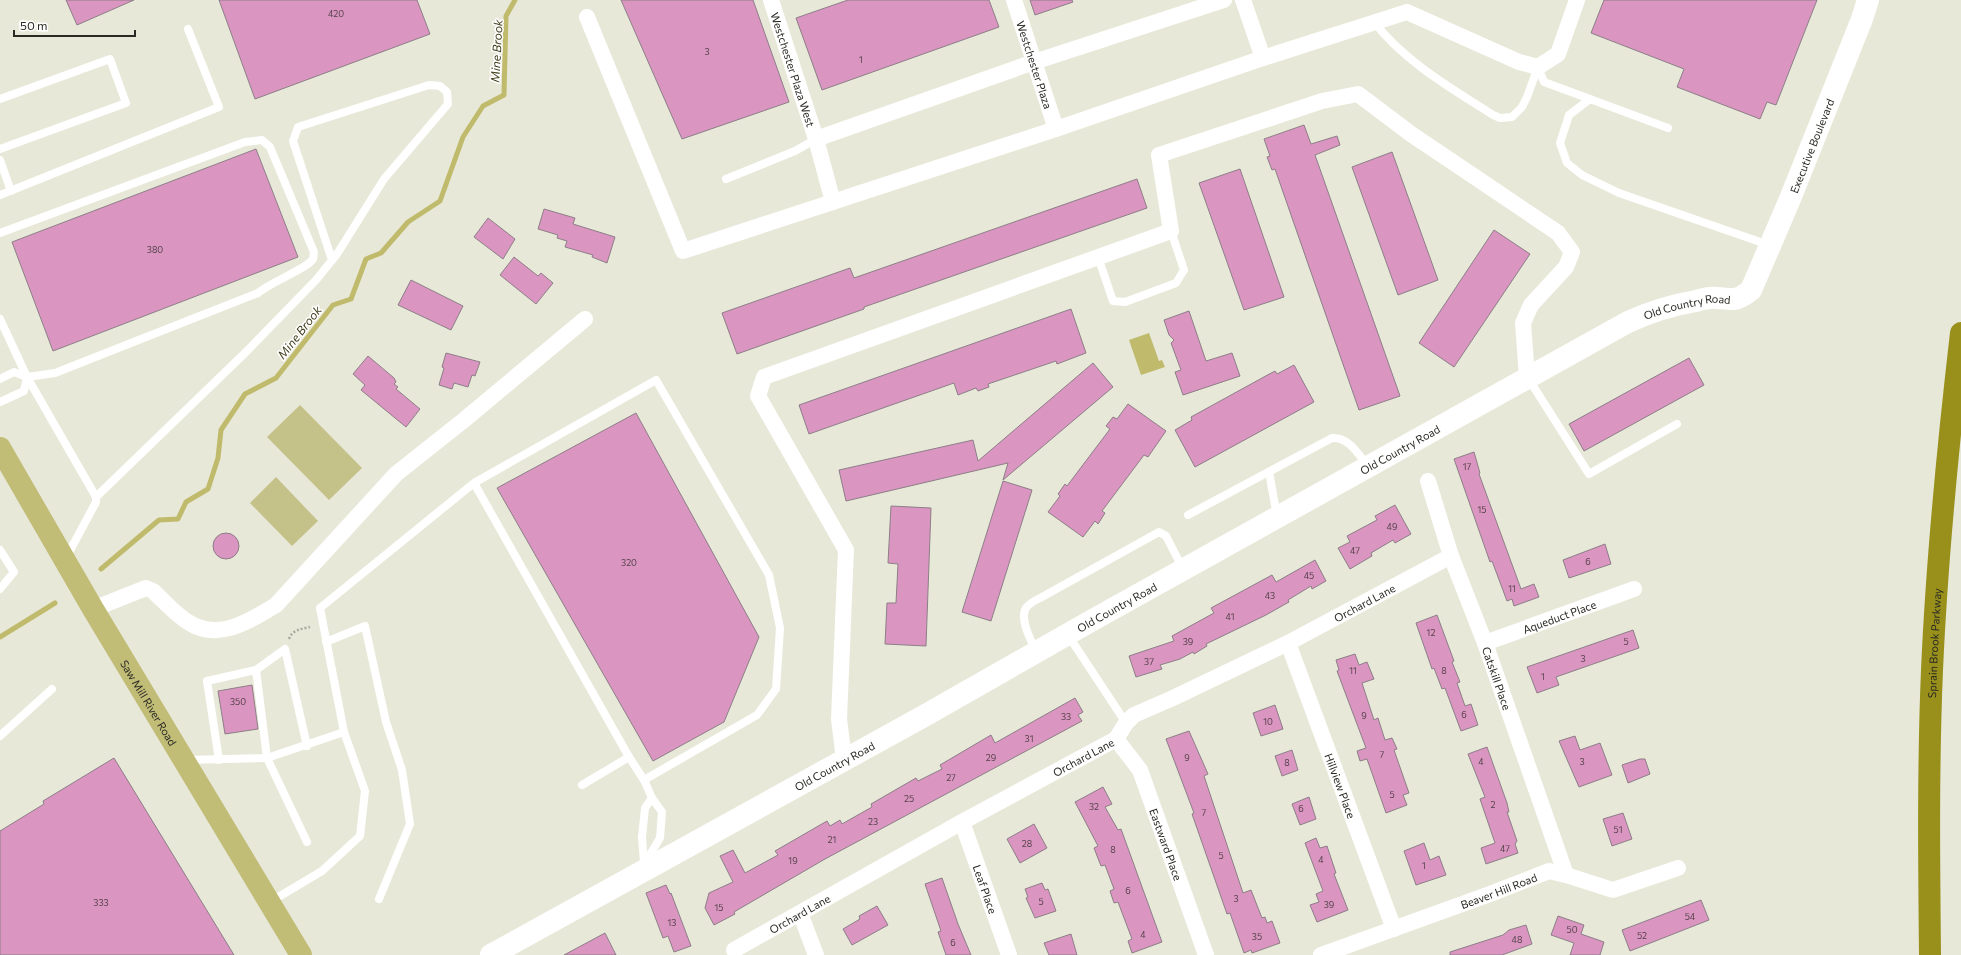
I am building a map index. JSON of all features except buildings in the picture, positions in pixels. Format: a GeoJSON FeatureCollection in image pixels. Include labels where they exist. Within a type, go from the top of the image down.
{"type":"FeatureCollection","features":[{"type":"Feature","properties":{"kind":"highway","name":"Sprain Brook Parkway"},"geometry":{"type":"LineString","coordinates":[[1930,955],[1929,795],[1932,672],[1943,502],[1961,333]]}},
{"type":"Feature","properties":{"kind":"main road","name":"Saw Mill River Road"},"geometry":{"type":"LineString","coordinates":[[0,448],[93,609],[301,955]]}},
{"type":"Feature","properties":{"kind":"street","name":"Westchester Plaza West"},"geometry":{"type":"LineString","coordinates":[[771,0],[816,139],[833,202]]}},
{"type":"Feature","properties":{"kind":"street","name":"Westchester Plaza"},"geometry":{"type":"LineString","coordinates":[[1014,0],[1056,129]]}},
{"type":"Feature","properties":{"kind":"street"},"geometry":{"type":"LineString","coordinates":[[816,139],[1034,62],[1224,0]]}},
{"type":"Feature","properties":{"kind":"street"},"geometry":{"type":"LineString","coordinates":[[1244,0],[1263,58]]}},
{"type":"Feature","properties":{"kind":"street"},"geometry":{"type":"LineString","coordinates":[[587,17],[683,251],[833,202],[882,184],[1056,129],[1263,58],[1374,22],[1408,6],[1519,62],[1538,67],[1558,54],[1576,0]]}},
{"type":"Feature","properties":{"kind":"street","name":"Executive Boulevard"},"geometry":{"type":"LineString","coordinates":[[1751,290],[1862,19],[1868,0]]}},
{"type":"Feature","properties":{"kind":"street"},"geometry":{"type":"LineString","coordinates":[[844,759],[839,719],[846,550],[758,396],[764,377],[1170,231],[1159,155],[1322,101],[1358,94],[1411,134],[1558,233],[1572,252],[1566,267],[1531,305],[1523,323],[1527,377]]}},
{"type":"Feature","properties":{"kind":"street","name":"Old Country Road"},"geometry":{"type":"LineString","coordinates":[[491,955],[642,868],[924,716],[1527,377],[1653,310],[1716,298],[1731,300],[1744,296],[1751,290]]}},
{"type":"Feature","properties":{"kind":"street"},"geometry":{"type":"LineString","coordinates":[[93,609],[146,588],[153,591],[188,622],[206,629],[226,630],[252,620],[276,605],[396,474],[464,420],[585,319]]}},
{"type":"Feature","properties":{"kind":"street","name":"Catskill Place"},"geometry":{"type":"LineString","coordinates":[[1428,481],[1451,556],[1485,643],[1566,875]]}},
{"type":"Feature","properties":{"kind":"street","name":"Orchard Lane"},"geometry":{"type":"LineString","coordinates":[[734,950],[962,822],[1116,740],[1126,723],[1134,715],[1288,643],[1451,556]]}},
{"type":"Feature","properties":{"kind":"street","name":"Aqueduct Place"},"geometry":{"type":"LineString","coordinates":[[1485,643],[1634,589]]}},
{"type":"Feature","properties":{"kind":"street","name":"Hillview Place"},"geometry":{"type":"LineString","coordinates":[[1288,643],[1394,929]]}},
{"type":"Feature","properties":{"kind":"street","name":"Eastward Place"},"geometry":{"type":"LineString","coordinates":[[1116,740],[1140,770],[1206,955]]}},
{"type":"Feature","properties":{"kind":"street","name":"Leaf Place"},"geometry":{"type":"LineString","coordinates":[[962,822],[1010,955]]}},
{"type":"Feature","properties":{"kind":"street","name":"Beaver Hill Road"},"geometry":{"type":"LineString","coordinates":[[1321,955],[1549,871],[1613,890],[1678,868]]}},
{"type":"Feature","properties":{"kind":"street"},"geometry":{"type":"LineString","coordinates":[[800,913],[816,955]]}},
{"type":"Feature","properties":{"kind":"lane"},"geometry":{"type":"LineString","coordinates":[[1374,22],[1387,39],[1404,54],[1486,111],[1500,118],[1512,118],[1522,107],[1538,67]]}},
{"type":"Feature","properties":{"kind":"lane"},"geometry":{"type":"LineString","coordinates":[[0,195],[219,107],[188,28]]}},
{"type":"Feature","properties":{"kind":"lane"},"geometry":{"type":"LineString","coordinates":[[0,100],[110,59],[126,103],[0,149]]}},
{"type":"Feature","properties":{"kind":"lane"},"geometry":{"type":"LineString","coordinates":[[1538,67],[1544,82],[1668,128]]}},
{"type":"Feature","properties":{"kind":"lane"},"geometry":{"type":"LineString","coordinates":[[65,560],[96,499],[246,352],[316,280],[332,260],[384,179],[448,104],[447,92],[440,86],[429,85],[298,127],[293,141],[332,260]]}},
{"type":"Feature","properties":{"kind":"lane"},"geometry":{"type":"LineString","coordinates":[[1590,99],[1569,115],[1560,143],[1567,163],[1582,175],[1619,193],[1770,245]]}},
{"type":"Feature","properties":{"kind":"lane"},"geometry":{"type":"LineString","coordinates":[[726,179],[796,150],[816,139]]}},
{"type":"Feature","properties":{"kind":"lane"},"geometry":{"type":"LineString","coordinates":[[0,233],[245,142],[262,140],[270,147],[314,252],[313,259],[306,266],[266,286],[258,293],[55,373],[27,378],[14,372],[0,379]]}},
{"type":"Feature","properties":{"kind":"lane"},"geometry":{"type":"LineString","coordinates":[[0,160],[11,191]]}},
{"type":"Feature","properties":{"kind":"lane"},"geometry":{"type":"LineString","coordinates":[[1098,257],[1113,301],[1126,302],[1176,283],[1184,270],[1170,231]]}},
{"type":"Feature","properties":{"kind":"lane"},"geometry":{"type":"LineString","coordinates":[[0,319],[27,378],[96,499]]}},
{"type":"Feature","properties":{"kind":"lane"},"geometry":{"type":"LineString","coordinates":[[1527,377],[1589,474],[1677,424]]}},
{"type":"Feature","properties":{"kind":"lane"},"geometry":{"type":"LineString","coordinates":[[0,402],[24,391],[27,378]]}},
{"type":"Feature","properties":{"kind":"lane"},"geometry":{"type":"LineString","coordinates":[[269,902],[322,871],[360,836],[365,791],[344,732],[320,608],[474,483],[656,380],[769,574],[780,628],[776,688],[757,715],[644,780]]}},
{"type":"Feature","properties":{"kind":"lane"},"geometry":{"type":"LineString","coordinates":[[1188,516],[1332,438],[1341,439],[1347,442],[1369,467]]}},
{"type":"Feature","properties":{"kind":"lane"},"geometry":{"type":"LineString","coordinates":[[1269,472],[1277,518]]}},
{"type":"Feature","properties":{"kind":"lane"},"geometry":{"type":"LineString","coordinates":[[474,483],[629,757],[644,780],[652,798],[662,812],[660,838],[642,868]]}},
{"type":"Feature","properties":{"kind":"lane"},"geometry":{"type":"LineString","coordinates":[[1036,652],[1025,621],[1025,612],[1029,604],[1048,593],[1159,532],[1166,536],[1183,570]]}},
{"type":"Feature","properties":{"kind":"lane"},"geometry":{"type":"LineString","coordinates":[[0,550],[14,572],[0,589]]}},
{"type":"Feature","properties":{"kind":"lane"},"geometry":{"type":"LineString","coordinates":[[326,642],[365,626],[386,722],[402,770],[410,824],[379,899]]}},
{"type":"Feature","properties":{"kind":"lane"},"geometry":{"type":"LineString","coordinates":[[1068,634],[1126,723]]}},
{"type":"Feature","properties":{"kind":"lane"},"geometry":{"type":"LineString","coordinates":[[219,760],[207,681],[256,670],[285,649],[307,746]]}},
{"type":"Feature","properties":{"kind":"lane"},"geometry":{"type":"LineString","coordinates":[[256,670],[267,758],[307,842]]}},
{"type":"Feature","properties":{"kind":"lane"},"geometry":{"type":"LineString","coordinates":[[0,736],[52,689]]}},
{"type":"Feature","properties":{"kind":"lane"},"geometry":{"type":"LineString","coordinates":[[185,760],[267,758],[307,746],[344,732]]}},
{"type":"Feature","properties":{"kind":"lane"},"geometry":{"type":"LineString","coordinates":[[582,785],[629,757]]}},
{"type":"Feature","properties":{"kind":"lane"},"geometry":{"type":"LineString","coordinates":[[642,868],[642,837],[645,808],[652,798]]}},
{"type":"Feature","properties":{"kind":"path"},"geometry":{"type":"LineString","coordinates":[[285,649],[290,635],[298,630],[310,627]]}},
{"type":"Feature","properties":{"kind":"shaded area"},"geometry":{"type":"Polygon","coordinates":[[[1149,333],[1159,361],[1162,360],[1165,367],[1141,375],[1129,340],[1149,333]]]}},
{"type":"Feature","properties":{"kind":"shaded area"},"geometry":{"type":"Polygon","coordinates":[[[300,405],[362,468],[329,500],[267,437],[300,405]]]}},
{"type":"Feature","properties":{"kind":"shaded area"},"geometry":{"type":"Polygon","coordinates":[[[276,477],[318,521],[292,546],[250,503],[276,477]]]}},
{"type":"Feature","properties":{"kind":"waterway","name":"Mine Brook"},"geometry":{"type":"LineString","coordinates":[[101,569],[159,520],[178,519],[186,502],[208,489],[218,458],[221,430],[245,394],[276,378],[333,305],[351,299],[366,259],[381,253],[408,222],[440,201],[463,137],[483,106],[504,95],[506,16],[515,0]]}},
{"type":"Feature","properties":{"kind":"waterway","name":"Mine Brook"},"geometry":{"type":"LineString","coordinates":[[0,637],[55,603]]}}]}
